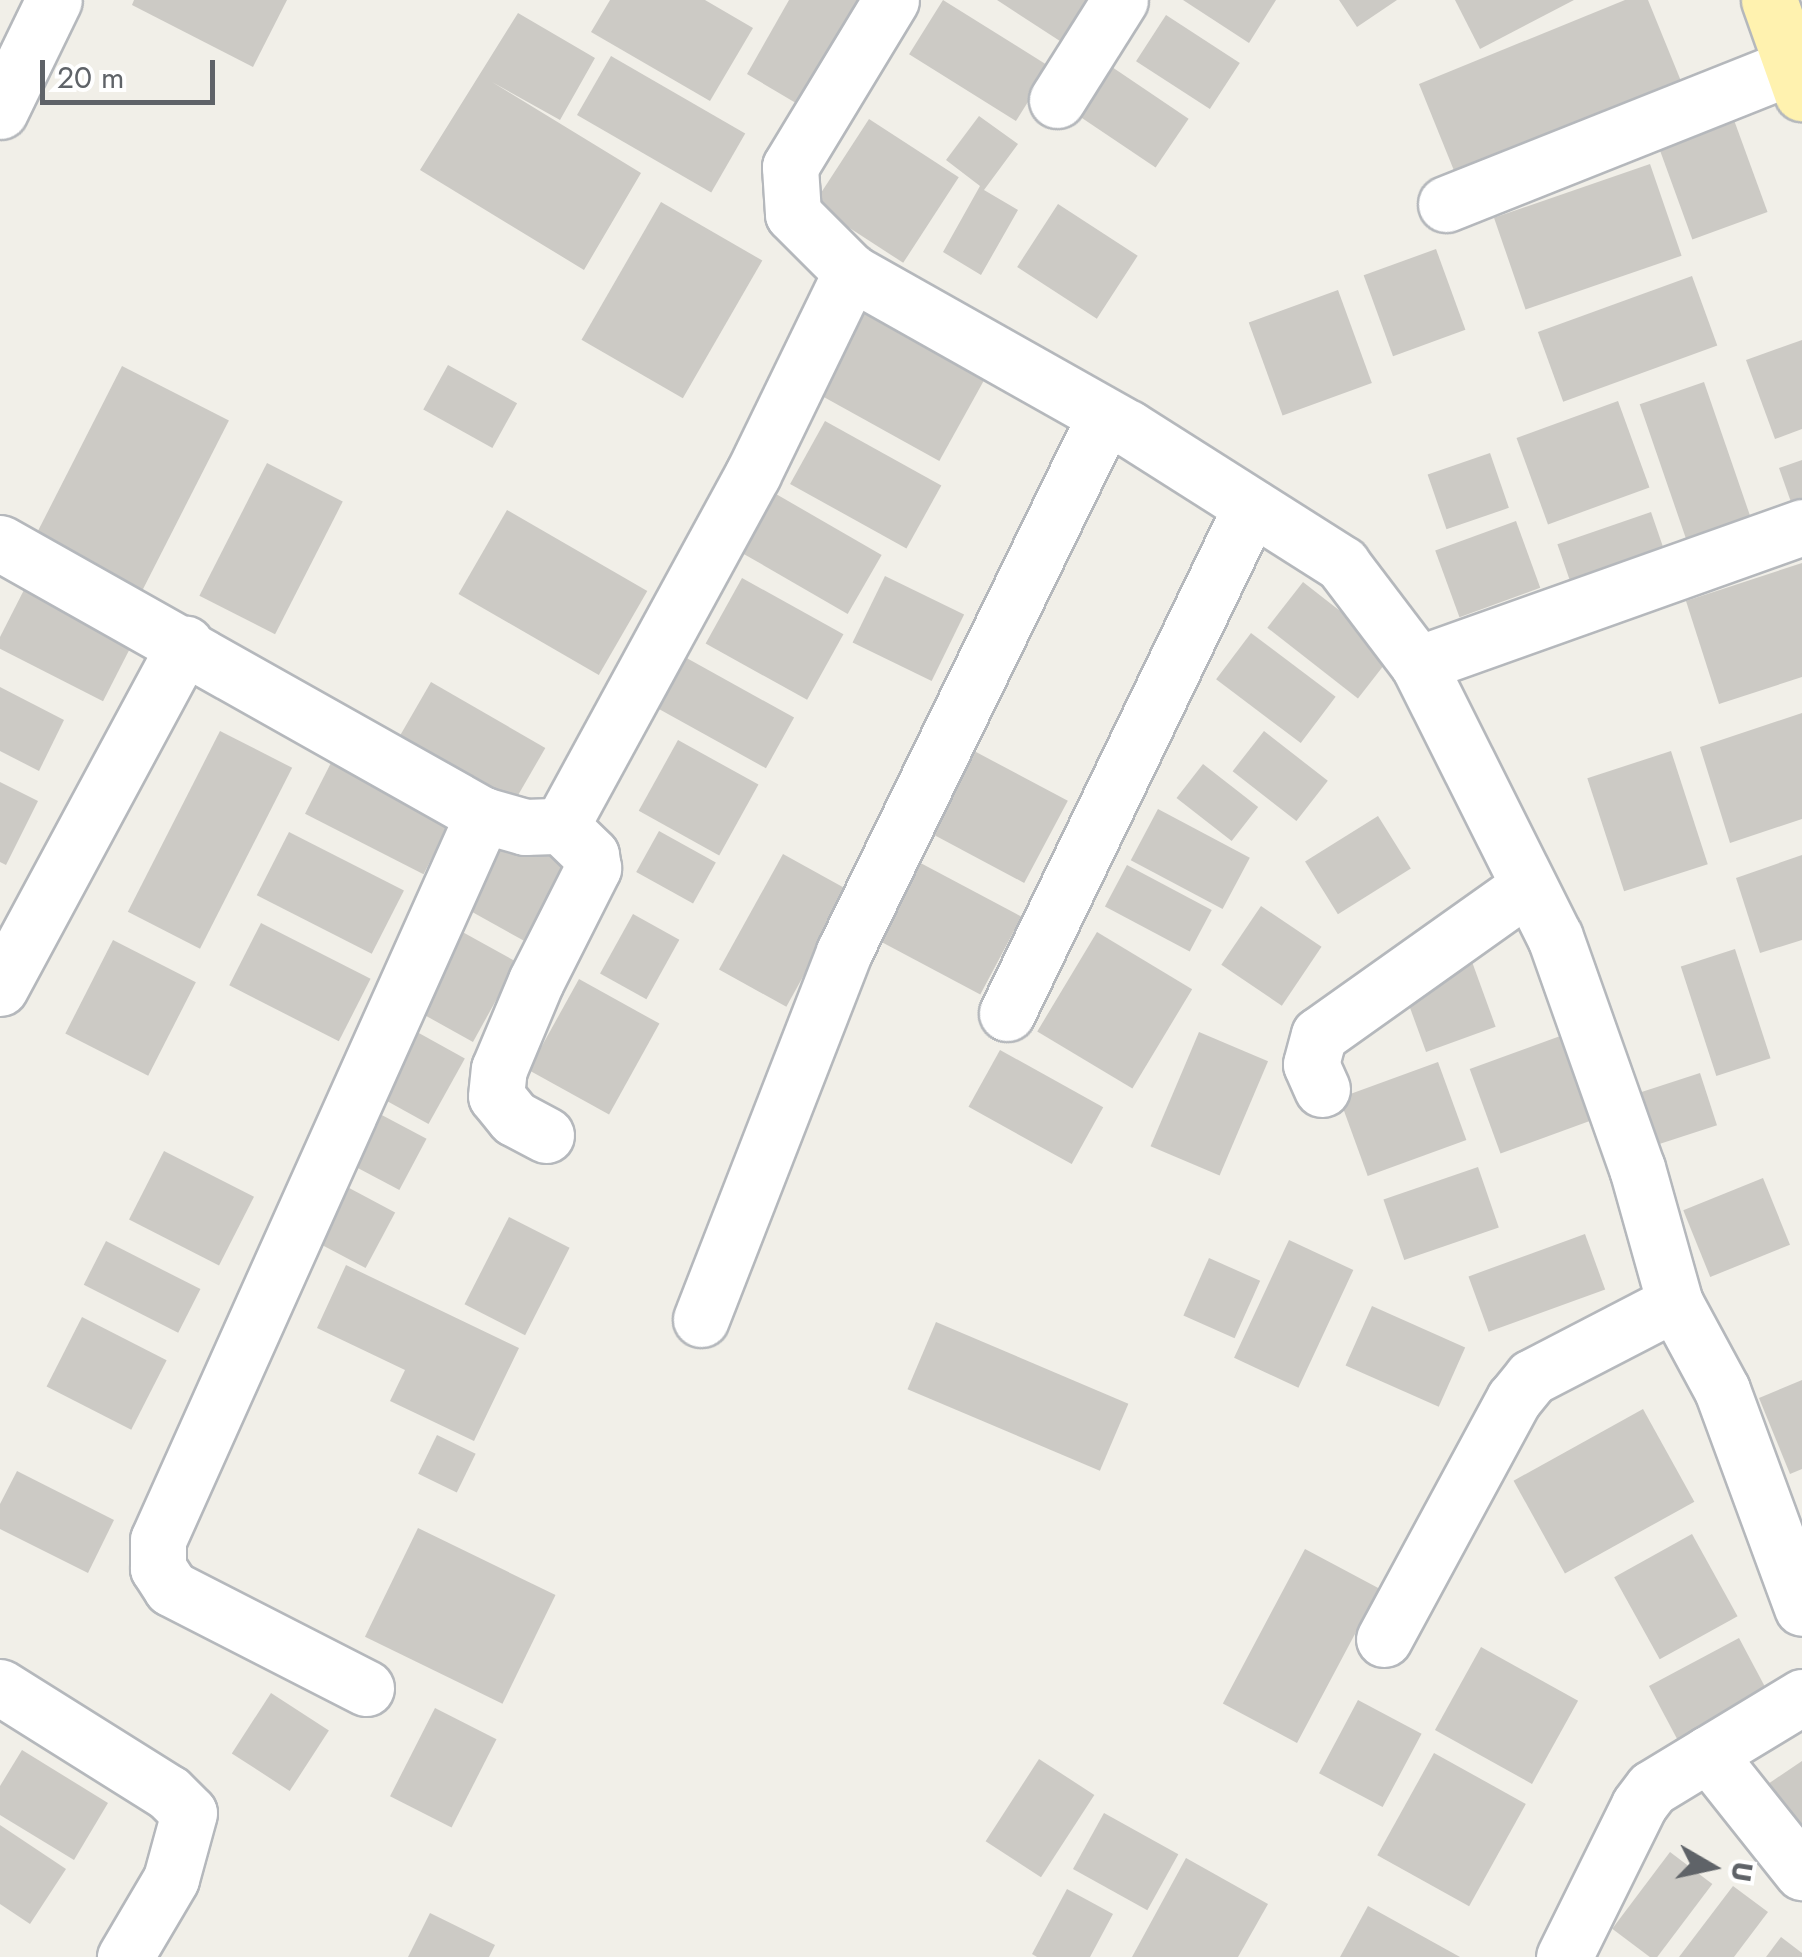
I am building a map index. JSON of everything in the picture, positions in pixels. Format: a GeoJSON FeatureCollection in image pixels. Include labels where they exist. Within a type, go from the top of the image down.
{"type":"FeatureCollection","features":[{"type":"Feature","properties":{"kind":"main road"},"geometry":{"type":"LineString","coordinates":[[1769,0],[1797,80]]}},
{"type":"Feature","properties":{"kind":"street"},"geometry":{"type":"LineString","coordinates":[[0,111],[54,0]]}},
{"type":"Feature","properties":{"kind":"street"},"geometry":{"type":"LineString","coordinates":[[890,0],[790,167],[794,214],[851,272],[1105,416],[1342,564],[1418,664],[1555,938],[1637,1168],[1675,1302],[1722,1390],[1802,1608]]}},
{"type":"Feature","properties":{"kind":"street"},"geometry":{"type":"LineString","coordinates":[[1057,100],[1120,0]]}},
{"type":"Feature","properties":{"kind":"street"},"geometry":{"type":"LineString","coordinates":[[1446,204],[1797,80]]}},
{"type":"Feature","properties":{"kind":"street"},"geometry":{"type":"LineString","coordinates":[[562,826],[753,474],[851,272]]}},
{"type":"Feature","properties":{"kind":"street"},"geometry":{"type":"LineString","coordinates":[[700,1320],[844,952],[1105,416]]}},
{"type":"Feature","properties":{"kind":"street"},"geometry":{"type":"LineString","coordinates":[[1006,1013],[1251,507]]}},
{"type":"Feature","properties":{"kind":"street"},"geometry":{"type":"LineString","coordinates":[[1418,664],[1802,527]]}},
{"type":"Feature","properties":{"kind":"street"},"geometry":{"type":"LineString","coordinates":[[3,552],[185,644],[483,815],[525,828],[562,826],[591,854],[593,868],[536,980],[500,1069],[496,1096],[514,1118],[546,1134]]}},
{"type":"Feature","properties":{"kind":"street"},"geometry":{"type":"LineString","coordinates":[[0,988],[185,644]]}},
{"type":"Feature","properties":{"kind":"street"},"geometry":{"type":"LineString","coordinates":[[366,1688],[171,1588],[158,1568],[158,1540],[483,815]]}},
{"type":"Feature","properties":{"kind":"street"},"geometry":{"type":"LineString","coordinates":[[1322,1090],[1311,1064],[1319,1035],[1529,886]]}},
{"type":"Feature","properties":{"kind":"street"},"geometry":{"type":"LineString","coordinates":[[1384,1639],[1514,1399],[1532,1377],[1675,1302]]}},
{"type":"Feature","properties":{"kind":"street"},"geometry":{"type":"LineString","coordinates":[[0,1687],[168,1793],[189,1813],[171,1878],[125,1957]]}},
{"type":"Feature","properties":{"kind":"street"},"geometry":{"type":"LineString","coordinates":[[1564,1957],[1638,1805],[1652,1788],[1802,1696]]}},
{"type":"Feature","properties":{"kind":"street"},"geometry":{"type":"LineString","coordinates":[[1708,1754],[1802,1872]]}},
{"type":"Feature","properties":{"kind":"building"},"geometry":{"type":"Polygon","coordinates":[[[134,0],[287,0],[253,67],[132,5],[134,0]]]}},
{"type":"Feature","properties":{"kind":"building"},"geometry":{"type":"Polygon","coordinates":[[[610,0],[705,0],[753,28],[710,101],[591,32],[610,0]]]}},
{"type":"Feature","properties":{"kind":"building"},"geometry":{"type":"Polygon","coordinates":[[[789,0],[869,0],[806,109],[747,74],[789,0]]]}},
{"type":"Feature","properties":{"kind":"building"},"geometry":{"type":"Polygon","coordinates":[[[943,0],[1050,67],[1016,121],[909,54],[943,0]]]}},
{"type":"Feature","properties":{"kind":"building"},"geometry":{"type":"Polygon","coordinates":[[[997,0],[1091,0],[1063,43],[997,0]]]}},
{"type":"Feature","properties":{"kind":"building"},"geometry":{"type":"Polygon","coordinates":[[[1183,0],[1276,0],[1249,43],[1183,0]]]}},
{"type":"Feature","properties":{"kind":"building"},"geometry":{"type":"Polygon","coordinates":[[[1339,0],[1397,0],[1357,27],[1339,0]]]}},
{"type":"Feature","properties":{"kind":"building"},"geometry":{"type":"Polygon","coordinates":[[[1455,0],[1574,0],[1480,49],[1455,0]]]}},
{"type":"Feature","properties":{"kind":"building"},"geometry":{"type":"Polygon","coordinates":[[[1625,0],[1648,0],[1683,86],[1457,178],[1419,84],[1625,0]]]}},
{"type":"Feature","properties":{"kind":"building"},"geometry":{"type":"Polygon","coordinates":[[[518,13],[595,58],[560,120],[492,82],[641,173],[584,270],[420,170],[518,13]]]}},
{"type":"Feature","properties":{"kind":"building"},"geometry":{"type":"Polygon","coordinates":[[[1166,15],[1240,63],[1210,109],[1136,61],[1166,15]]]}},
{"type":"Feature","properties":{"kind":"building"},"geometry":{"type":"Polygon","coordinates":[[[611,56],[745,134],[711,192],[577,115],[611,56]]]}},
{"type":"Feature","properties":{"kind":"building"},"geometry":{"type":"Polygon","coordinates":[[[1109,65],[1189,119],[1156,168],[1076,114],[1109,65]]]}},
{"type":"Feature","properties":{"kind":"building"},"geometry":{"type":"Polygon","coordinates":[[[979,116],[1018,144],[984,190],[1018,210],[981,275],[943,252],[980,186],[946,160],[979,116]]]}},
{"type":"Feature","properties":{"kind":"building"},"geometry":{"type":"Polygon","coordinates":[[[869,119],[959,177],[903,263],[813,205],[869,119]]]}},
{"type":"Feature","properties":{"kind":"building"},"geometry":{"type":"Polygon","coordinates":[[[1734,120],[1768,212],[1692,239],[1659,147],[1734,120]]]}},
{"type":"Feature","properties":{"kind":"building"},"geometry":{"type":"Polygon","coordinates":[[[1650,164],[1682,256],[1526,309],[1494,218],[1650,164]]]}},
{"type":"Feature","properties":{"kind":"building"},"geometry":{"type":"Polygon","coordinates":[[[661,202],[762,260],[683,398],[582,340],[661,202]]]}},
{"type":"Feature","properties":{"kind":"building"},"geometry":{"type":"Polygon","coordinates":[[[1058,204],[1138,256],[1097,319],[1017,267],[1058,204]]]}},
{"type":"Feature","properties":{"kind":"building"},"geometry":{"type":"Polygon","coordinates":[[[1436,249],[1465,330],[1393,356],[1364,275],[1436,249]]]}},
{"type":"Feature","properties":{"kind":"building"},"geometry":{"type":"Polygon","coordinates":[[[1692,276],[1717,346],[1563,402],[1538,332],[1692,276]]]}},
{"type":"Feature","properties":{"kind":"building"},"geometry":{"type":"Polygon","coordinates":[[[1338,290],[1372,383],[1283,416],[1249,322],[1338,290]]]}},
{"type":"Feature","properties":{"kind":"building"},"geometry":{"type":"Polygon","coordinates":[[[860,305],[987,375],[939,461],[812,391],[860,305]]]}},
{"type":"Feature","properties":{"kind":"building"},"geometry":{"type":"Polygon","coordinates":[[[1802,340],[1802,429],[1775,439],[1746,360],[1802,340]]]}},
{"type":"Feature","properties":{"kind":"building"},"geometry":{"type":"Polygon","coordinates":[[[448,365],[517,403],[492,448],[423,410],[448,365]]]}},
{"type":"Feature","properties":{"kind":"building"},"geometry":{"type":"Polygon","coordinates":[[[122,366],[229,420],[139,596],[33,542],[122,366]]]}},
{"type":"Feature","properties":{"kind":"building"},"geometry":{"type":"Polygon","coordinates":[[[1704,382],[1753,525],[1689,547],[1640,404],[1704,382]]]}},
{"type":"Feature","properties":{"kind":"building"},"geometry":{"type":"Polygon","coordinates":[[[1618,401],[1649,487],[1548,524],[1517,438],[1618,401]]]}},
{"type":"Feature","properties":{"kind":"building"},"geometry":{"type":"Polygon","coordinates":[[[825,421],[941,485],[906,548],[790,484],[825,421]]]}},
{"type":"Feature","properties":{"kind":"building"},"geometry":{"type":"Polygon","coordinates":[[[1490,453],[1509,508],[1446,529],[1428,474],[1490,453]]]}},
{"type":"Feature","properties":{"kind":"building"},"geometry":{"type":"Polygon","coordinates":[[[1802,460],[1802,498],[1791,502],[1779,468],[1802,460]]]}},
{"type":"Feature","properties":{"kind":"building"},"geometry":{"type":"Polygon","coordinates":[[[267,463],[343,502],[275,634],[199,596],[267,463]]]}},
{"type":"Feature","properties":{"kind":"building"},"geometry":{"type":"Polygon","coordinates":[[[776,494],[882,555],[848,614],[742,553],[776,494]]]}},
{"type":"Feature","properties":{"kind":"building"},"geometry":{"type":"Polygon","coordinates":[[[507,510],[647,591],[599,675],[458,594],[507,510]]]}},
{"type":"Feature","properties":{"kind":"building"},"geometry":{"type":"Polygon","coordinates":[[[1651,512],[1667,558],[1573,591],[1557,544],[1651,512]]]}},
{"type":"Feature","properties":{"kind":"building"},"geometry":{"type":"Polygon","coordinates":[[[1516,521],[1540,588],[1459,617],[1435,550],[1516,521]]]}},
{"type":"Feature","properties":{"kind":"building"},"geometry":{"type":"Polygon","coordinates":[[[1802,563],[1802,677],[1719,704],[1686,601],[1802,563]]]}},
{"type":"Feature","properties":{"kind":"building"},"geometry":{"type":"Polygon","coordinates":[[[885,576],[964,615],[932,681],[853,643],[885,576]]]}},
{"type":"Feature","properties":{"kind":"building"},"geometry":{"type":"Polygon","coordinates":[[[742,578],[843,634],[807,700],[706,644],[742,578]]]}},
{"type":"Feature","properties":{"kind":"building"},"geometry":{"type":"Polygon","coordinates":[[[1303,582],[1394,653],[1358,699],[1267,628],[1303,582]]]}},
{"type":"Feature","properties":{"kind":"building"},"geometry":{"type":"Polygon","coordinates":[[[27,584],[135,639],[103,701],[0,649],[0,637],[27,584]]]}},
{"type":"Feature","properties":{"kind":"building"},"geometry":{"type":"Polygon","coordinates":[[[1251,633],[1336,697],[1301,743],[1216,679],[1251,633]]]}},
{"type":"Feature","properties":{"kind":"building"},"geometry":{"type":"Polygon","coordinates":[[[683,656],[794,718],[766,768],[655,707],[683,656]]]}},
{"type":"Feature","properties":{"kind":"building"},"geometry":{"type":"Polygon","coordinates":[[[431,682],[545,748],[508,812],[394,746],[431,682]]]}},
{"type":"Feature","properties":{"kind":"building"},"geometry":{"type":"Polygon","coordinates":[[[0,687],[64,720],[39,771],[0,751],[0,687]]]}},
{"type":"Feature","properties":{"kind":"building"},"geometry":{"type":"Polygon","coordinates":[[[1802,713],[1802,819],[1730,843],[1700,747],[1802,713]]]}},
{"type":"Feature","properties":{"kind":"building"},"geometry":{"type":"Polygon","coordinates":[[[220,731],[292,768],[200,949],[128,912],[220,731]]]}},
{"type":"Feature","properties":{"kind":"building"},"geometry":{"type":"Polygon","coordinates":[[[1264,731],[1328,781],[1296,821],[1233,771],[1264,731]]]}},
{"type":"Feature","properties":{"kind":"building"},"geometry":{"type":"Polygon","coordinates":[[[678,740],[758,785],[719,855],[639,811],[678,740]]]}},
{"type":"Feature","properties":{"kind":"building"},"geometry":{"type":"Polygon","coordinates":[[[961,744],[1068,801],[1024,883],[917,826],[961,744]]]}},
{"type":"Feature","properties":{"kind":"building"},"geometry":{"type":"Polygon","coordinates":[[[1671,751],[1708,864],[1624,891],[1587,778],[1671,751]]]}},
{"type":"Feature","properties":{"kind":"building"},"geometry":{"type":"Polygon","coordinates":[[[335,755],[454,815],[424,874],[305,814],[335,755]]]}},
{"type":"Feature","properties":{"kind":"building"},"geometry":{"type":"Polygon","coordinates":[[[1203,764],[1258,807],[1232,841],[1177,798],[1203,764]]]}},
{"type":"Feature","properties":{"kind":"building"},"geometry":{"type":"Polygon","coordinates":[[[0,782],[38,801],[6,865],[0,862],[0,782]]]}},
{"type":"Feature","properties":{"kind":"building"},"geometry":{"type":"Polygon","coordinates":[[[1158,809],[1250,858],[1223,909],[1131,860],[1158,809]]]}},
{"type":"Feature","properties":{"kind":"building"},"geometry":{"type":"Polygon","coordinates":[[[1378,816],[1411,869],[1338,914],[1305,862],[1378,816]]]}},
{"type":"Feature","properties":{"kind":"building"},"geometry":{"type":"Polygon","coordinates":[[[507,825],[569,859],[524,941],[462,906],[507,825]]]}},
{"type":"Feature","properties":{"kind":"building"},"geometry":{"type":"Polygon","coordinates":[[[659,831],[716,863],[693,904],[636,872],[659,831]]]}},
{"type":"Feature","properties":{"kind":"building"},"geometry":{"type":"Polygon","coordinates":[[[289,832],[404,891],[372,954],[257,895],[289,832]]]}},
{"type":"Feature","properties":{"kind":"building"},"geometry":{"type":"Polygon","coordinates":[[[783,854],[850,891],[786,1007],[719,969],[783,854]]]}},
{"type":"Feature","properties":{"kind":"building"},"geometry":{"type":"Polygon","coordinates":[[[1802,855],[1802,940],[1760,953],[1736,878],[1802,855]]]}},
{"type":"Feature","properties":{"kind":"building"},"geometry":{"type":"Polygon","coordinates":[[[913,859],[1022,917],[980,994],[872,937],[913,859]]]}},
{"type":"Feature","properties":{"kind":"building"},"geometry":{"type":"Polygon","coordinates":[[[1127,865],[1212,910],[1190,952],[1105,906],[1127,865]]]}},
{"type":"Feature","properties":{"kind":"building"},"geometry":{"type":"Polygon","coordinates":[[[1261,906],[1322,947],[1282,1006],[1221,965],[1261,906]]]}},
{"type":"Feature","properties":{"kind":"building"},"geometry":{"type":"Polygon","coordinates":[[[633,914],[679,940],[646,999],[600,973],[633,914]]]}},
{"type":"Feature","properties":{"kind":"building"},"geometry":{"type":"Polygon","coordinates":[[[261,923],[371,979],[339,1041],[229,985],[261,923]]]}},
{"type":"Feature","properties":{"kind":"building"},"geometry":{"type":"Polygon","coordinates":[[[448,924],[517,962],[473,1042],[404,1004],[448,924]]]}},
{"type":"Feature","properties":{"kind":"building"},"geometry":{"type":"Polygon","coordinates":[[[1097,932],[1192,989],[1132,1089],[1037,1031],[1097,932]]]}},
{"type":"Feature","properties":{"kind":"building"},"geometry":{"type":"Polygon","coordinates":[[[113,940],[196,982],[148,1076],[65,1034],[113,940]]]}},
{"type":"Feature","properties":{"kind":"building"},"geometry":{"type":"Polygon","coordinates":[[[1735,949],[1771,1058],[1716,1076],[1681,967],[1735,949]]]}},
{"type":"Feature","properties":{"kind":"building"},"geometry":{"type":"Polygon","coordinates":[[[1471,959],[1496,1027],[1426,1052],[1401,984],[1471,959]]]}},
{"type":"Feature","properties":{"kind":"building"},"geometry":{"type":"Polygon","coordinates":[[[579,979],[659,1024],[609,1115],[529,1070],[579,979]]]}},
{"type":"Feature","properties":{"kind":"building"},"geometry":{"type":"Polygon","coordinates":[[[408,1027],[465,1059],[428,1124],[372,1093],[408,1027]]]}},
{"type":"Feature","properties":{"kind":"building"},"geometry":{"type":"Polygon","coordinates":[[[1574,1031],[1605,1116],[1500,1154],[1470,1069],[1574,1031]]]}},
{"type":"Feature","properties":{"kind":"building"},"geometry":{"type":"Polygon","coordinates":[[[1199,1032],[1268,1061],[1220,1175],[1151,1146],[1199,1032]]]}},
{"type":"Feature","properties":{"kind":"building"},"geometry":{"type":"Polygon","coordinates":[[[1000,1050],[1103,1107],[1072,1164],[968,1107],[1000,1050]]]}},
{"type":"Feature","properties":{"kind":"building"},"geometry":{"type":"Polygon","coordinates":[[[1438,1062],[1466,1140],[1368,1176],[1339,1098],[1438,1062]]]}},
{"type":"Feature","properties":{"kind":"building"},"geometry":{"type":"Polygon","coordinates":[[[1700,1073],[1717,1125],[1657,1145],[1640,1092],[1700,1073]]]}},
{"type":"Feature","properties":{"kind":"building"},"geometry":{"type":"Polygon","coordinates":[[[378,1113],[427,1139],[399,1190],[351,1164],[378,1113]]]}},
{"type":"Feature","properties":{"kind":"building"},"geometry":{"type":"Polygon","coordinates":[[[164,1151],[254,1197],[219,1265],[129,1220],[164,1151]]]}},
{"type":"Feature","properties":{"kind":"building"},"geometry":{"type":"Polygon","coordinates":[[[1478,1167],[1499,1228],[1404,1260],[1383,1200],[1478,1167]]]}},
{"type":"Feature","properties":{"kind":"building"},"geometry":{"type":"Polygon","coordinates":[[[1763,1178],[1790,1245],[1710,1277],[1683,1210],[1763,1178]]]}},
{"type":"Feature","properties":{"kind":"building"},"geometry":{"type":"Polygon","coordinates":[[[336,1181],[395,1212],[366,1268],[306,1237],[336,1181]]]}},
{"type":"Feature","properties":{"kind":"building"},"geometry":{"type":"Polygon","coordinates":[[[509,1217],[570,1248],[525,1335],[465,1304],[509,1217]]]}},
{"type":"Feature","properties":{"kind":"building"},"geometry":{"type":"Polygon","coordinates":[[[1585,1234],[1605,1289],[1489,1332],[1468,1276],[1585,1234]]]}},
{"type":"Feature","properties":{"kind":"building"},"geometry":{"type":"Polygon","coordinates":[[[1289,1240],[1353,1270],[1298,1388],[1234,1358],[1289,1240]]]}},
{"type":"Feature","properties":{"kind":"building"},"geometry":{"type":"Polygon","coordinates":[[[106,1241],[200,1289],[178,1333],[84,1285],[106,1241]]]}},
{"type":"Feature","properties":{"kind":"building"},"geometry":{"type":"Polygon","coordinates":[[[1209,1258],[1260,1281],[1235,1338],[1183,1316],[1209,1258]]]}},
{"type":"Feature","properties":{"kind":"building"},"geometry":{"type":"Polygon","coordinates":[[[346,1265],[519,1348],[474,1441],[390,1401],[405,1370],[317,1328],[346,1265]]]}},
{"type":"Feature","properties":{"kind":"building"},"geometry":{"type":"Polygon","coordinates":[[[1372,1306],[1465,1347],[1439,1407],[1346,1365],[1372,1306]]]}},
{"type":"Feature","properties":{"kind":"building"},"geometry":{"type":"Polygon","coordinates":[[[82,1317],[167,1360],[131,1430],[47,1386],[82,1317]]]}},
{"type":"Feature","properties":{"kind":"building"},"geometry":{"type":"Polygon","coordinates":[[[936,1322],[1128,1404],[1100,1471],[907,1389],[936,1322]]]}},
{"type":"Feature","properties":{"kind":"building"},"geometry":{"type":"Polygon","coordinates":[[[1802,1380],[1802,1469],[1790,1474],[1759,1398],[1802,1380]]]}},
{"type":"Feature","properties":{"kind":"building"},"geometry":{"type":"Polygon","coordinates":[[[1643,1409],[1694,1502],[1565,1573],[1514,1481],[1643,1409]]]}},
{"type":"Feature","properties":{"kind":"building"},"geometry":{"type":"Polygon","coordinates":[[[437,1435],[476,1454],[457,1492],[418,1474],[437,1435]]]}},
{"type":"Feature","properties":{"kind":"building"},"geometry":{"type":"Polygon","coordinates":[[[17,1471],[114,1520],[88,1573],[0,1529],[0,1504],[17,1471]]]}},
{"type":"Feature","properties":{"kind":"building"},"geometry":{"type":"Polygon","coordinates":[[[418,1528],[556,1595],[502,1704],[365,1637],[418,1528]]]}},
{"type":"Feature","properties":{"kind":"building"},"geometry":{"type":"Polygon","coordinates":[[[1692,1534],[1738,1616],[1660,1659],[1614,1577],[1692,1534]]]}},
{"type":"Feature","properties":{"kind":"building"},"geometry":{"type":"Polygon","coordinates":[[[1305,1549],[1379,1588],[1297,1743],[1223,1704],[1305,1549]]]}},
{"type":"Feature","properties":{"kind":"building"},"geometry":{"type":"Polygon","coordinates":[[[1739,1638],[1773,1702],[1683,1749],[1649,1686],[1739,1638]]]}},
{"type":"Feature","properties":{"kind":"building"},"geometry":{"type":"Polygon","coordinates":[[[1481,1647],[1578,1701],[1532,1784],[1435,1730],[1481,1647]]]}},
{"type":"Feature","properties":{"kind":"building"},"geometry":{"type":"Polygon","coordinates":[[[271,1693],[329,1731],[290,1791],[232,1753],[271,1693]]]}},
{"type":"Feature","properties":{"kind":"building"},"geometry":{"type":"Polygon","coordinates":[[[1358,1700],[1422,1734],[1383,1807],[1319,1773],[1358,1700]]]}},
{"type":"Feature","properties":{"kind":"building"},"geometry":{"type":"Polygon","coordinates":[[[435,1708],[496,1739],[452,1828],[390,1796],[435,1708]]]}},
{"type":"Feature","properties":{"kind":"building"},"geometry":{"type":"Polygon","coordinates":[[[22,1750],[108,1803],[74,1860],[0,1815],[0,1786],[22,1750]]]}},
{"type":"Feature","properties":{"kind":"building"},"geometry":{"type":"Polygon","coordinates":[[[1434,1753],[1526,1804],[1469,1906],[1377,1855],[1434,1753]]]}},
{"type":"Feature","properties":{"kind":"building"},"geometry":{"type":"Polygon","coordinates":[[[1039,1759],[1094,1795],[1041,1877],[986,1841],[1039,1759]]]}},
{"type":"Feature","properties":{"kind":"building"},"geometry":{"type":"Polygon","coordinates":[[[1802,1761],[1802,1852],[1762,1788],[1802,1761]]]}},
{"type":"Feature","properties":{"kind":"building"},"geometry":{"type":"Polygon","coordinates":[[[1104,1813],[1178,1854],[1147,1910],[1073,1869],[1104,1813]]]}},
{"type":"Feature","properties":{"kind":"building"},"geometry":{"type":"Polygon","coordinates":[[[0,1825],[66,1869],[30,1924],[0,1904],[0,1825]]]}},
{"type":"Feature","properties":{"kind":"building"},"geometry":{"type":"Polygon","coordinates":[[[1670,1852],[1712,1884],[1657,1957],[1650,1957],[1612,1929],[1670,1852]]]}},
{"type":"Feature","properties":{"kind":"building"},"geometry":{"type":"Polygon","coordinates":[[[1186,1858],[1268,1904],[1238,1957],[1132,1957],[1186,1858]]]}},
{"type":"Feature","properties":{"kind":"building"},"geometry":{"type":"Polygon","coordinates":[[[1733,1886],[1768,1912],[1734,1957],[1679,1957],[1733,1886]]]}},
{"type":"Feature","properties":{"kind":"building"},"geometry":{"type":"Polygon","coordinates":[[[1067,1889],[1113,1914],[1090,1957],[1037,1957],[1032,1954],[1067,1889]]]}},
{"type":"Feature","properties":{"kind":"building"},"geometry":{"type":"Polygon","coordinates":[[[1368,1906],[1460,1957],[1340,1957],[1368,1906]]]}},
{"type":"Feature","properties":{"kind":"building"},"geometry":{"type":"Polygon","coordinates":[[[430,1913],[495,1945],[489,1957],[408,1957],[430,1913]]]}},
{"type":"Feature","properties":{"kind":"building"},"geometry":{"type":"Polygon","coordinates":[[[1781,1937],[1802,1953],[1802,1957],[1766,1957],[1781,1937]]]}}]}
